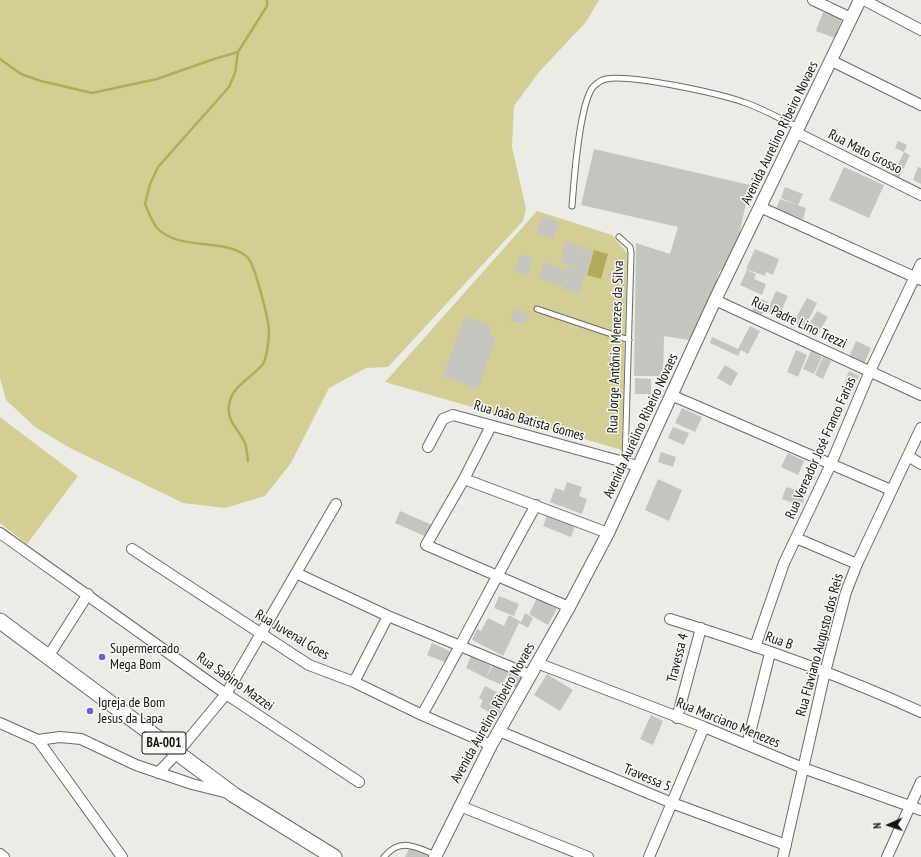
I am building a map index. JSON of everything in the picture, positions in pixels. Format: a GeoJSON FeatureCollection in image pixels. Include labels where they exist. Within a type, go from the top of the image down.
{"type":"FeatureCollection","features":[{"type":"Feature","properties":{"kind":"main road","name":"BA-001"},"geometry":{"type":"LineString","coordinates":[[0,621],[234,795],[334,857]]}},
{"type":"Feature","properties":{"kind":"street"},"geometry":{"type":"LineString","coordinates":[[813,0],[851,18]]}},
{"type":"Feature","properties":{"kind":"street","name":"Avenida Aurelino Ribeiro Novaes"},"geometry":{"type":"LineString","coordinates":[[435,856],[491,745],[569,607],[608,533],[716,300],[860,0]]}},
{"type":"Feature","properties":{"kind":"street"},"geometry":{"type":"LineString","coordinates":[[864,0],[921,30]]}},
{"type":"Feature","properties":{"kind":"street"},"geometry":{"type":"LineString","coordinates":[[832,61],[921,105]]}},
{"type":"Feature","properties":{"kind":"street","name":"Rua Mato Grosso"},"geometry":{"type":"LineString","coordinates":[[798,130],[921,195]]}},
{"type":"Feature","properties":{"kind":"street"},"geometry":{"type":"LineString","coordinates":[[760,207],[918,278]]}},
{"type":"Feature","properties":{"kind":"street","name":"Rua Vereador José Franco Farias"},"geometry":{"type":"LineString","coordinates":[[755,647],[768,606],[796,538],[870,371],[918,278],[921,264]]}},
{"type":"Feature","properties":{"kind":"street","name":"Rua Padre Lino Trezzi"},"geometry":{"type":"LineString","coordinates":[[716,300],[921,395]]}},
{"type":"Feature","properties":{"kind":"street"},"geometry":{"type":"LineString","coordinates":[[671,396],[891,490]]}},
{"type":"Feature","properties":{"kind":"street","name":"Rua João Batista Gomes"},"geometry":{"type":"LineString","coordinates":[[428,447],[446,417],[459,416],[638,466]]}},
{"type":"Feature","properties":{"kind":"street"},"geometry":{"type":"LineString","coordinates":[[491,426],[464,480],[426,545],[569,607]]}},
{"type":"Feature","properties":{"kind":"street","name":"Rua Flaviano Augusto dos Reis"},"geometry":{"type":"LineString","coordinates":[[783,857],[825,672],[846,592],[857,564],[921,428]]}},
{"type":"Feature","properties":{"kind":"street"},"geometry":{"type":"LineString","coordinates":[[908,456],[921,464]]}},
{"type":"Feature","properties":{"kind":"street"},"geometry":{"type":"LineString","coordinates":[[464,480],[536,505],[608,533]]}},
{"type":"Feature","properties":{"kind":"street"},"geometry":{"type":"LineString","coordinates":[[158,773],[178,752],[226,694],[336,504]]}},
{"type":"Feature","properties":{"kind":"street"},"geometry":{"type":"LineString","coordinates":[[422,715],[461,646],[496,576],[536,505]]}},
{"type":"Feature","properties":{"kind":"street","name":"Rua Sabino Mazzei"},"geometry":{"type":"LineString","coordinates":[[0,533],[88,594],[226,694],[359,782]]}},
{"type":"Feature","properties":{"kind":"street"},"geometry":{"type":"LineString","coordinates":[[796,538],[857,564]]}},
{"type":"Feature","properties":{"kind":"street","name":"Rua Juvenal Goes"},"geometry":{"type":"LineString","coordinates":[[132,549],[260,634],[309,664],[354,682],[422,715],[491,745]]}},
{"type":"Feature","properties":{"kind":"street"},"geometry":{"type":"LineString","coordinates":[[296,573],[388,616],[530,675]]}},
{"type":"Feature","properties":{"kind":"street"},"geometry":{"type":"LineString","coordinates":[[48,657],[88,594]]}},
{"type":"Feature","properties":{"kind":"street"},"geometry":{"type":"LineString","coordinates":[[354,682],[388,616]]}},
{"type":"Feature","properties":{"kind":"street","name":"Rua B"},"geometry":{"type":"LineString","coordinates":[[670,619],[701,628],[825,672],[880,693],[921,712]]}},
{"type":"Feature","properties":{"kind":"street","name":"Travessa 4"},"geometry":{"type":"LineString","coordinates":[[677,718],[701,628]]}},
{"type":"Feature","properties":{"kind":"street"},"geometry":{"type":"LineString","coordinates":[[747,745],[770,653]]}},
{"type":"Feature","properties":{"kind":"street","name":"Rua Marciano Menezes"},"geometry":{"type":"LineString","coordinates":[[537,663],[677,718],[704,727],[803,768],[921,810]]}},
{"type":"Feature","properties":{"kind":"street"},"geometry":{"type":"LineString","coordinates":[[0,723],[38,740],[122,857]]}},
{"type":"Feature","properties":{"kind":"street"},"geometry":{"type":"LineString","coordinates":[[649,857],[704,727]]}},
{"type":"Feature","properties":{"kind":"street","name":"Travessa 5"},"geometry":{"type":"LineString","coordinates":[[500,731],[672,803],[786,845]]}},
{"type":"Feature","properties":{"kind":"street"},"geometry":{"type":"LineString","coordinates":[[38,740],[60,737],[81,739],[136,765],[192,784],[234,795]]}},
{"type":"Feature","properties":{"kind":"street"},"geometry":{"type":"LineString","coordinates":[[887,857],[921,782]]}},
{"type":"Feature","properties":{"kind":"street"},"geometry":{"type":"LineString","coordinates":[[460,806],[588,857]]}},
{"type":"Feature","properties":{"kind":"street"},"geometry":{"type":"LineString","coordinates":[[0,854],[4,857]]}},
{"type":"Feature","properties":{"kind":"lane"},"geometry":{"type":"LineString","coordinates":[[572,206],[576,156],[585,109],[592,89],[597,83],[605,79],[640,80],[712,93],[743,102],[798,130]]}},
{"type":"Feature","properties":{"kind":"lane","name":"Rua Jorge Antônio Menezes da Silva"},"geometry":{"type":"LineString","coordinates":[[619,237],[630,247],[631,253],[625,463]]}},
{"type":"Feature","properties":{"kind":"lane"},"geometry":{"type":"LineString","coordinates":[[537,309],[629,340]]}},
{"type":"Feature","properties":{"kind":"lane"},"geometry":{"type":"LineString","coordinates":[[384,857],[394,847],[406,845],[435,856]]}},
{"type":"Feature","properties":{"kind":"shaded area"},"geometry":{"type":"Polygon","coordinates":[[[0,0],[599,0],[586,22],[539,72],[514,106],[512,147],[526,209],[523,221],[388,367],[366,368],[329,388],[291,463],[265,496],[225,508],[183,503],[70,448],[35,427],[6,400],[0,378],[0,0]]]}},
{"type":"Feature","properties":{"kind":"shaded area"},"geometry":{"type":"Polygon","coordinates":[[[537,211],[612,235],[627,253],[622,450],[385,382],[537,211]]]}},
{"type":"Feature","properties":{"kind":"shaded area"},"geometry":{"type":"Polygon","coordinates":[[[594,250],[608,254],[601,279],[587,275],[594,250]]]}},
{"type":"Feature","properties":{"kind":"shaded area"},"geometry":{"type":"Polygon","coordinates":[[[0,417],[78,476],[27,544],[0,523],[0,417]]]}},
{"type":"Feature","properties":{"kind":"building"},"geometry":{"type":"Polygon","coordinates":[[[823,12],[842,19],[835,38],[816,31],[823,12]]]}},
{"type":"Feature","properties":{"kind":"building"},"geometry":{"type":"Polygon","coordinates":[[[898,141],[907,145],[904,152],[895,148],[898,141]]]}},
{"type":"Feature","properties":{"kind":"building"},"geometry":{"type":"Polygon","coordinates":[[[594,149],[750,185],[738,240],[727,273],[720,270],[700,330],[689,340],[664,336],[663,376],[634,376],[636,243],[670,254],[678,227],[581,205],[594,149]]]}},
{"type":"Feature","properties":{"kind":"building"},"geometry":{"type":"Polygon","coordinates":[[[904,152],[910,155],[899,178],[893,175],[904,152]]]}},
{"type":"Feature","properties":{"kind":"building"},"geometry":{"type":"Polygon","coordinates":[[[844,167],[884,185],[869,218],[829,200],[844,167]]]}},
{"type":"Feature","properties":{"kind":"building"},"geometry":{"type":"Polygon","coordinates":[[[918,167],[921,168],[921,184],[913,180],[918,167]]]}},
{"type":"Feature","properties":{"kind":"building"},"geometry":{"type":"Polygon","coordinates":[[[785,187],[803,194],[798,205],[781,198],[785,187]]]}},
{"type":"Feature","properties":{"kind":"building"},"geometry":{"type":"Polygon","coordinates":[[[780,199],[806,208],[803,219],[776,209],[780,199]]]}},
{"type":"Feature","properties":{"kind":"building"},"geometry":{"type":"Polygon","coordinates":[[[542,216],[559,222],[553,239],[536,233],[542,216]]]}},
{"type":"Feature","properties":{"kind":"building"},"geometry":{"type":"Polygon","coordinates":[[[566,241],[582,246],[576,267],[560,262],[566,241]]]}},
{"type":"Feature","properties":{"kind":"building"},"geometry":{"type":"Polygon","coordinates":[[[583,247],[593,250],[580,294],[563,289],[567,278],[563,286],[539,279],[544,263],[565,269],[564,277],[568,266],[576,268],[583,247]]]}},
{"type":"Feature","properties":{"kind":"building"},"geometry":{"type":"Polygon","coordinates":[[[755,249],[779,259],[773,275],[766,272],[765,276],[746,269],[755,249]]]}},
{"type":"Feature","properties":{"kind":"building"},"geometry":{"type":"Polygon","coordinates":[[[521,254],[533,258],[527,276],[514,271],[521,254]]]}},
{"type":"Feature","properties":{"kind":"building"},"geometry":{"type":"Polygon","coordinates":[[[747,270],[756,274],[754,279],[766,284],[762,295],[740,285],[747,270]]]}},
{"type":"Feature","properties":{"kind":"building"},"geometry":{"type":"Polygon","coordinates":[[[776,291],[788,296],[779,316],[767,311],[776,291]]]}},
{"type":"Feature","properties":{"kind":"building"},"geometry":{"type":"Polygon","coordinates":[[[758,298],[768,302],[761,316],[752,311],[758,298]]]}},
{"type":"Feature","properties":{"kind":"building"},"geometry":{"type":"Polygon","coordinates":[[[807,298],[817,303],[805,327],[794,321],[807,298]]]}},
{"type":"Feature","properties":{"kind":"building"},"geometry":{"type":"Polygon","coordinates":[[[514,310],[528,313],[526,324],[511,321],[514,310]]]}},
{"type":"Feature","properties":{"kind":"building"},"geometry":{"type":"Polygon","coordinates":[[[817,311],[828,317],[816,337],[805,331],[817,311]]]}},
{"type":"Feature","properties":{"kind":"building"},"geometry":{"type":"Polygon","coordinates":[[[465,316],[491,326],[488,334],[496,338],[478,389],[443,376],[465,316]]]}},
{"type":"Feature","properties":{"kind":"building"},"geometry":{"type":"Polygon","coordinates":[[[750,326],[760,331],[748,354],[741,350],[738,356],[710,343],[712,337],[738,349],[750,326]]]}},
{"type":"Feature","properties":{"kind":"building"},"geometry":{"type":"Polygon","coordinates":[[[856,341],[871,348],[864,364],[849,357],[856,341]]]}},
{"type":"Feature","properties":{"kind":"building"},"geometry":{"type":"Polygon","coordinates":[[[796,350],[807,355],[798,377],[787,372],[796,350]]]}},
{"type":"Feature","properties":{"kind":"building"},"geometry":{"type":"Polygon","coordinates":[[[811,351],[822,357],[814,374],[803,369],[811,351]]]}},
{"type":"Feature","properties":{"kind":"building"},"geometry":{"type":"Polygon","coordinates":[[[823,357],[831,361],[823,379],[815,375],[823,357]]]}},
{"type":"Feature","properties":{"kind":"building"},"geometry":{"type":"Polygon","coordinates":[[[725,365],[738,373],[731,386],[717,378],[725,365]]]}},
{"type":"Feature","properties":{"kind":"building"},"geometry":{"type":"Polygon","coordinates":[[[849,371],[859,376],[852,393],[842,389],[849,371]]]}},
{"type":"Feature","properties":{"kind":"building"},"geometry":{"type":"Polygon","coordinates":[[[635,378],[651,379],[651,394],[635,394],[635,378]]]}},
{"type":"Feature","properties":{"kind":"building"},"geometry":{"type":"Polygon","coordinates":[[[682,408],[702,417],[695,432],[675,423],[682,408]]]}},
{"type":"Feature","properties":{"kind":"building"},"geometry":{"type":"Polygon","coordinates":[[[673,427],[689,433],[684,445],[668,438],[673,427]]]}},
{"type":"Feature","properties":{"kind":"building"},"geometry":{"type":"Polygon","coordinates":[[[661,452],[676,457],[673,467],[658,462],[661,452]]]}},
{"type":"Feature","properties":{"kind":"building"},"geometry":{"type":"Polygon","coordinates":[[[788,453],[804,461],[798,475],[781,467],[788,453]]]}},
{"type":"Feature","properties":{"kind":"building"},"geometry":{"type":"Polygon","coordinates":[[[658,479],[682,490],[669,521],[645,510],[658,479]]]}},
{"type":"Feature","properties":{"kind":"building"},"geometry":{"type":"Polygon","coordinates":[[[567,482],[582,487],[579,496],[587,499],[582,514],[550,502],[555,488],[564,491],[567,482]]]}},
{"type":"Feature","properties":{"kind":"building"},"geometry":{"type":"Polygon","coordinates":[[[786,487],[806,493],[802,506],[782,499],[786,487]]]}},
{"type":"Feature","properties":{"kind":"building"},"geometry":{"type":"Polygon","coordinates":[[[400,511],[432,525],[427,537],[395,523],[400,511]]]}},
{"type":"Feature","properties":{"kind":"building"},"geometry":{"type":"Polygon","coordinates":[[[548,513],[576,523],[571,537],[543,526],[548,513]]]}},
{"type":"Feature","properties":{"kind":"building"},"geometry":{"type":"Polygon","coordinates":[[[499,596],[519,604],[514,616],[494,608],[499,596]]]}},
{"type":"Feature","properties":{"kind":"building"},"geometry":{"type":"Polygon","coordinates":[[[537,598],[557,609],[548,625],[529,614],[537,598]]]}},
{"type":"Feature","properties":{"kind":"building"},"geometry":{"type":"Polygon","coordinates":[[[525,613],[533,618],[528,628],[519,623],[503,656],[472,640],[477,629],[481,631],[488,618],[504,626],[509,615],[521,622],[525,613]]]}},
{"type":"Feature","properties":{"kind":"building"},"geometry":{"type":"Polygon","coordinates":[[[432,643],[452,652],[447,663],[427,655],[432,643]]]}},
{"type":"Feature","properties":{"kind":"building"},"geometry":{"type":"Polygon","coordinates":[[[471,656],[491,666],[486,678],[466,668],[471,656]]]}},
{"type":"Feature","properties":{"kind":"building"},"geometry":{"type":"Polygon","coordinates":[[[493,665],[509,672],[502,685],[486,678],[493,665]]]}},
{"type":"Feature","properties":{"kind":"building"},"geometry":{"type":"Polygon","coordinates":[[[510,671],[524,677],[518,689],[505,683],[510,671]]]}},
{"type":"Feature","properties":{"kind":"building"},"geometry":{"type":"Polygon","coordinates":[[[547,674],[573,690],[560,711],[534,695],[547,674]]]}},
{"type":"Feature","properties":{"kind":"building"},"geometry":{"type":"Polygon","coordinates":[[[485,686],[508,698],[498,717],[480,707],[483,700],[479,698],[485,686]]]}},
{"type":"Feature","properties":{"kind":"building"},"geometry":{"type":"Polygon","coordinates":[[[651,715],[663,721],[653,745],[640,739],[651,715]]]}},
{"type":"Feature","properties":{"kind":"building"},"geometry":{"type":"Polygon","coordinates":[[[410,847],[431,857],[405,857],[410,847]]]}},
{"type":"Feature","properties":{"kind":"waterway"},"geometry":{"type":"LineString","coordinates":[[0,59],[21,74],[41,81],[92,93],[157,79],[238,52],[267,6],[267,0]]}},
{"type":"Feature","properties":{"kind":"waterway"},"geometry":{"type":"LineString","coordinates":[[238,52],[235,73],[229,87],[158,167],[150,184],[145,204],[155,226],[167,235],[178,240],[191,243],[229,248],[248,258],[251,263],[261,293],[268,325],[269,334],[267,353],[263,364],[259,369],[243,382],[234,392],[229,405],[229,415],[245,443],[248,461]]}},
{"type":"Feature","properties":{"kind":"place","name":"Supermercado Mega Bom"},"geometry":{"type":"Point","coordinates":[102,657]}},
{"type":"Feature","properties":{"kind":"place","name":"Igreja de Bom Jesus da Lapa"},"geometry":{"type":"Point","coordinates":[90,711]}}]}
